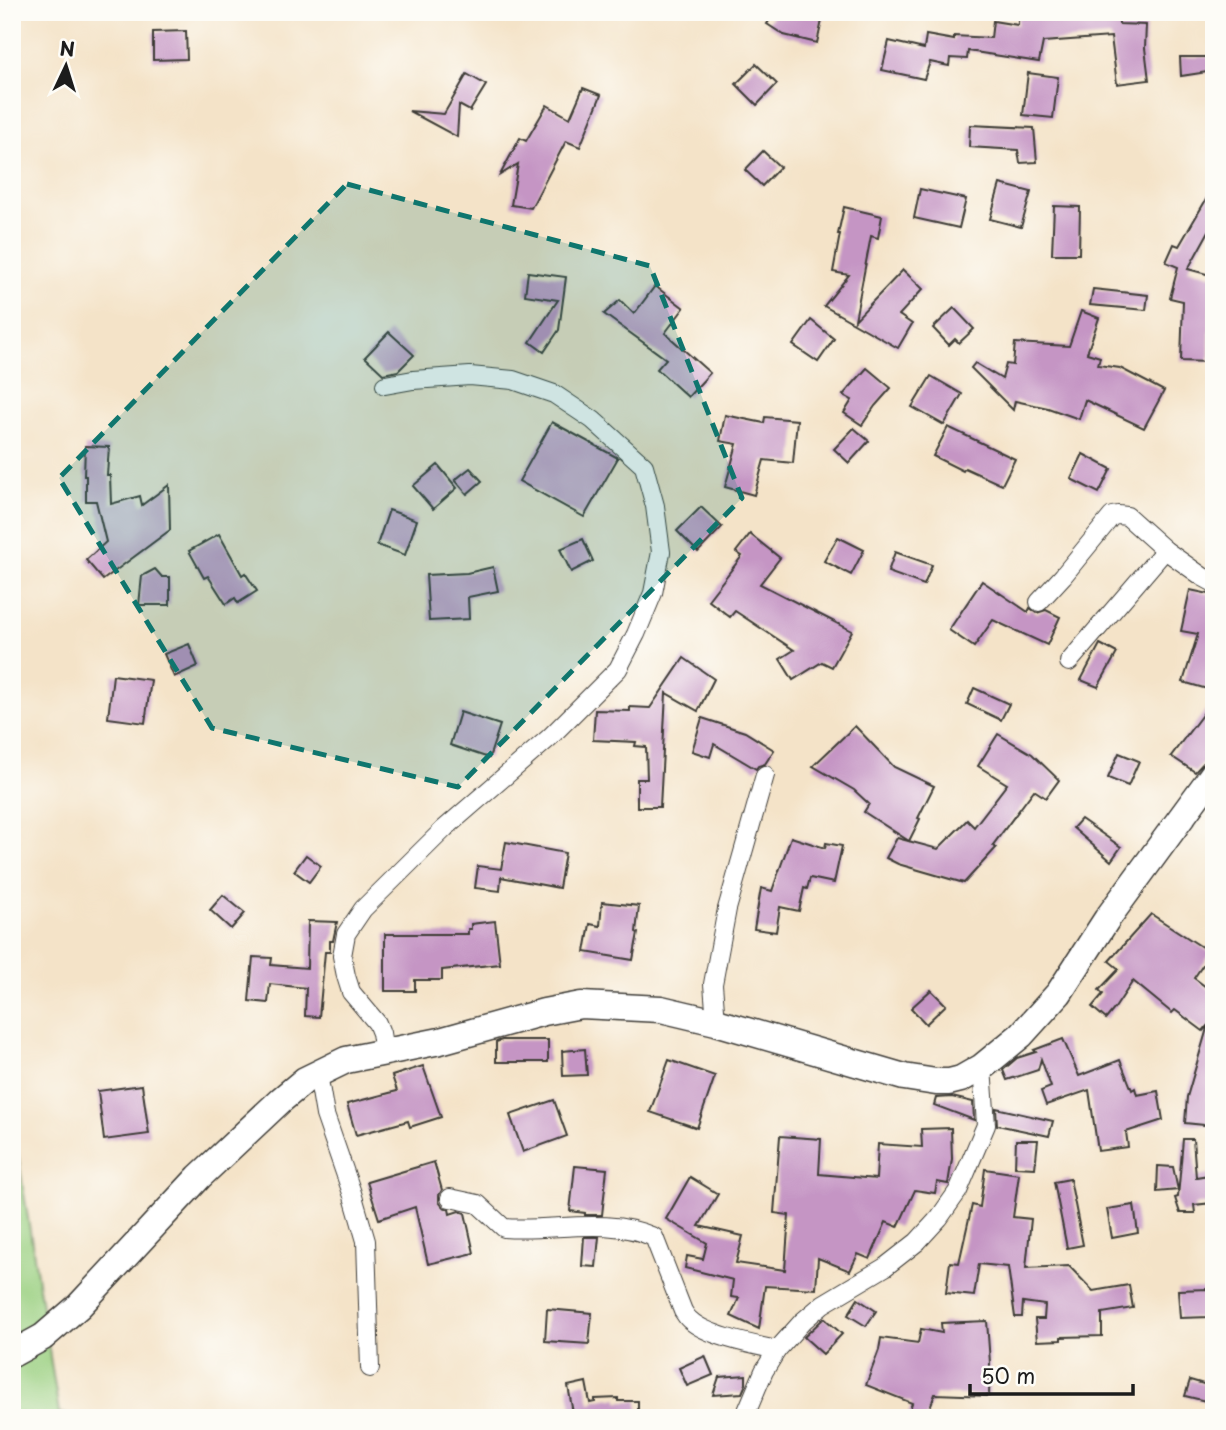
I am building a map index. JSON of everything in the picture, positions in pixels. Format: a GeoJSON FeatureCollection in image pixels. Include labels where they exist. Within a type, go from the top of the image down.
{"type":"FeatureCollection","features":[{"type":"Feature","properties":{"kind":"main road"},"geometry":{"type":"LineString","coordinates":[[12,1354],[43,1337],[79,1307],[199,1177],[281,1100],[305,1080],[346,1060],[440,1041],[581,1004],[661,1009],[716,1022],[904,1077],[936,1082],[961,1079],[982,1067],[1021,1035],[1059,993],[1107,919],[1214,773]]}},
{"type":"Feature","properties":{"kind":"street"},"geometry":{"type":"LineString","coordinates":[[384,1052],[377,1023],[351,992],[342,956],[346,934],[363,909],[444,829],[549,738],[618,669],[653,593],[661,552],[655,506],[644,466],[593,420],[554,394],[513,380],[470,376],[385,385]]}},
{"type":"Feature","properties":{"kind":"street"},"geometry":{"type":"LineString","coordinates":[[1038,602],[1112,516],[1118,515],[1127,516],[1165,550],[1214,583]]}},
{"type":"Feature","properties":{"kind":"street"},"geometry":{"type":"LineString","coordinates":[[1069,662],[1165,550]]}},
{"type":"Feature","properties":{"kind":"street"},"geometry":{"type":"LineString","coordinates":[[716,1022],[713,984],[727,909],[765,775]]}},
{"type":"Feature","properties":{"kind":"street"},"geometry":{"type":"LineString","coordinates":[[744,1418],[764,1371],[777,1350],[803,1321],[823,1304],[896,1259],[918,1242],[958,1191],[986,1125],[982,1067]]}},
{"type":"Feature","properties":{"kind":"street"},"geometry":{"type":"LineString","coordinates":[[318,1074],[325,1115],[366,1241],[370,1368]]}},
{"type":"Feature","properties":{"kind":"street"},"geometry":{"type":"LineString","coordinates":[[450,1198],[478,1203],[504,1228],[615,1226],[654,1237],[683,1311],[690,1321],[737,1341],[777,1350]]}},
{"type":"Feature","properties":{"kind":"highlighted area"},"geometry":{"type":"Polygon","coordinates":[[[347,184],[650,266],[742,498],[458,787],[212,728],[59,478],[347,184]]]}},
{"type":"Feature","properties":{"kind":"green space"},"geometry":{"type":"Polygon","coordinates":[[[12,1118],[59,1413],[77,1418],[12,1418],[12,1118]]]}},
{"type":"Feature","properties":{"kind":"building"},"geometry":{"type":"Polygon","coordinates":[[[775,12],[807,12],[823,16],[817,43],[784,35],[767,24],[775,12]]]}},
{"type":"Feature","properties":{"kind":"building"},"geometry":{"type":"Polygon","coordinates":[[[1051,12],[1118,12],[1119,24],[1146,25],[1145,48],[1149,80],[1117,84],[1111,37],[1043,42],[1039,62],[968,51],[967,59],[950,58],[949,66],[930,62],[924,79],[882,70],[889,41],[924,49],[926,35],[954,40],[954,36],[991,38],[993,21],[1018,25],[1018,17],[1052,16],[1051,12]]]}},
{"type":"Feature","properties":{"kind":"building"},"geometry":{"type":"Polygon","coordinates":[[[186,31],[187,59],[153,60],[153,32],[186,31]]]}},
{"type":"Feature","properties":{"kind":"building"},"geometry":{"type":"Polygon","coordinates":[[[1180,57],[1214,57],[1214,71],[1181,76],[1180,57]]]}},
{"type":"Feature","properties":{"kind":"building"},"geometry":{"type":"Polygon","coordinates":[[[756,64],[777,84],[757,105],[736,84],[756,64]]]}},
{"type":"Feature","properties":{"kind":"building"},"geometry":{"type":"Polygon","coordinates":[[[1028,73],[1058,77],[1053,118],[1023,115],[1028,73]]]}},
{"type":"Feature","properties":{"kind":"building"},"geometry":{"type":"Polygon","coordinates":[[[467,74],[486,85],[470,111],[459,105],[457,137],[409,111],[444,114],[467,74]]]}},
{"type":"Feature","properties":{"kind":"building"},"geometry":{"type":"Polygon","coordinates":[[[583,88],[601,95],[580,147],[566,141],[531,208],[511,205],[518,164],[500,175],[520,138],[526,141],[547,105],[570,118],[583,88]]]}},
{"type":"Feature","properties":{"kind":"building"},"geometry":{"type":"Polygon","coordinates":[[[970,125],[1034,128],[1037,162],[1020,163],[1018,150],[969,147],[970,125]]]}},
{"type":"Feature","properties":{"kind":"building"},"geometry":{"type":"Polygon","coordinates":[[[763,151],[780,167],[762,186],[745,170],[763,151]]]}},
{"type":"Feature","properties":{"kind":"building"},"geometry":{"type":"Polygon","coordinates":[[[1000,184],[1031,192],[1021,227],[990,219],[1000,184]]]}},
{"type":"Feature","properties":{"kind":"building"},"geometry":{"type":"Polygon","coordinates":[[[1214,186],[1214,222],[1188,269],[1214,276],[1214,309],[1210,308],[1209,362],[1181,361],[1183,301],[1170,298],[1178,267],[1166,262],[1174,244],[1179,246],[1214,186]]]}},
{"type":"Feature","properties":{"kind":"building"},"geometry":{"type":"Polygon","coordinates":[[[920,189],[966,199],[959,228],[914,218],[920,189]]]}},
{"type":"Feature","properties":{"kind":"building"},"geometry":{"type":"Polygon","coordinates":[[[1054,206],[1080,207],[1079,254],[1052,254],[1054,206]]]}},
{"type":"Feature","properties":{"kind":"building"},"geometry":{"type":"Polygon","coordinates":[[[844,207],[882,216],[878,238],[871,236],[855,320],[903,270],[923,289],[899,315],[912,324],[898,348],[824,306],[849,275],[833,272],[844,207]]]}},
{"type":"Feature","properties":{"kind":"building"},"geometry":{"type":"Polygon","coordinates":[[[528,272],[566,277],[559,330],[544,352],[530,342],[558,300],[525,295],[528,272]]]}},
{"type":"Feature","properties":{"kind":"building"},"geometry":{"type":"Polygon","coordinates":[[[655,286],[684,308],[665,333],[710,373],[688,397],[657,369],[666,359],[604,314],[620,300],[634,314],[655,286]]]}},
{"type":"Feature","properties":{"kind":"building"},"geometry":{"type":"Polygon","coordinates":[[[1093,289],[1148,295],[1146,310],[1090,305],[1093,289]]]}},
{"type":"Feature","properties":{"kind":"building"},"geometry":{"type":"Polygon","coordinates":[[[954,308],[974,329],[959,343],[955,339],[949,345],[933,328],[954,308]]]}},
{"type":"Feature","properties":{"kind":"building"},"geometry":{"type":"Polygon","coordinates":[[[1081,311],[1099,318],[1087,353],[1100,357],[1098,365],[1120,368],[1164,391],[1144,428],[1085,400],[1079,419],[1048,408],[1015,401],[1013,410],[971,368],[975,363],[1002,379],[1006,364],[1013,365],[1015,343],[1069,346],[1081,311]]]}},
{"type":"Feature","properties":{"kind":"building"},"geometry":{"type":"Polygon","coordinates":[[[811,320],[834,339],[818,362],[793,345],[811,320]]]}},
{"type":"Feature","properties":{"kind":"building"},"geometry":{"type":"Polygon","coordinates":[[[389,332],[414,355],[398,371],[383,374],[365,357],[389,332]]]}},
{"type":"Feature","properties":{"kind":"building"},"geometry":{"type":"Polygon","coordinates":[[[867,368],[891,388],[862,425],[844,413],[852,400],[843,395],[867,368]]]}},
{"type":"Feature","properties":{"kind":"building"},"geometry":{"type":"Polygon","coordinates":[[[931,376],[962,394],[944,425],[912,407],[931,376]]]}},
{"type":"Feature","properties":{"kind":"building"},"geometry":{"type":"Polygon","coordinates":[[[725,415],[764,423],[765,417],[797,420],[793,463],[764,460],[754,495],[725,487],[737,444],[720,441],[725,415]]]}},
{"type":"Feature","properties":{"kind":"building"},"geometry":{"type":"Polygon","coordinates":[[[552,422],[618,458],[584,517],[519,481],[552,422]]]}},
{"type":"Feature","properties":{"kind":"building"},"geometry":{"type":"Polygon","coordinates":[[[948,427],[1015,459],[1002,485],[965,468],[963,471],[933,456],[948,427]]]}},
{"type":"Feature","properties":{"kind":"building"},"geometry":{"type":"Polygon","coordinates":[[[854,428],[869,441],[849,463],[834,449],[854,428]]]}},
{"type":"Feature","properties":{"kind":"building"},"geometry":{"type":"Polygon","coordinates":[[[85,446],[109,447],[107,475],[110,475],[111,504],[140,496],[142,505],[169,485],[170,530],[103,580],[86,560],[106,542],[96,501],[86,501],[85,446]]]}},
{"type":"Feature","properties":{"kind":"building"},"geometry":{"type":"Polygon","coordinates":[[[1083,454],[1111,469],[1099,493],[1071,479],[1083,454]]]}},
{"type":"Feature","properties":{"kind":"building"},"geometry":{"type":"Polygon","coordinates":[[[438,465],[457,488],[433,509],[413,486],[438,465]]]}},
{"type":"Feature","properties":{"kind":"building"},"geometry":{"type":"Polygon","coordinates":[[[470,468],[482,481],[467,494],[455,480],[470,468]]]}},
{"type":"Feature","properties":{"kind":"building"},"geometry":{"type":"Polygon","coordinates":[[[701,507],[722,527],[698,552],[677,531],[701,507]]]}},
{"type":"Feature","properties":{"kind":"building"},"geometry":{"type":"Polygon","coordinates":[[[389,510],[417,520],[405,555],[377,545],[389,510]]]}},
{"type":"Feature","properties":{"kind":"building"},"geometry":{"type":"Polygon","coordinates":[[[219,534],[242,575],[245,573],[257,591],[238,603],[235,598],[226,604],[208,576],[204,578],[189,551],[219,534]]]}},
{"type":"Feature","properties":{"kind":"building"},"geometry":{"type":"Polygon","coordinates":[[[750,534],[780,558],[760,584],[852,631],[832,667],[822,662],[793,680],[780,659],[794,650],[735,611],[730,617],[708,600],[742,556],[736,552],[750,534]]]}},
{"type":"Feature","properties":{"kind":"building"},"geometry":{"type":"Polygon","coordinates":[[[838,537],[864,550],[851,575],[824,561],[838,537]]]}},
{"type":"Feature","properties":{"kind":"building"},"geometry":{"type":"Polygon","coordinates":[[[583,539],[593,561],[571,572],[560,549],[583,539]]]}},
{"type":"Feature","properties":{"kind":"building"},"geometry":{"type":"Polygon","coordinates":[[[895,552],[932,565],[924,585],[888,572],[895,552]]]}},
{"type":"Feature","properties":{"kind":"building"},"geometry":{"type":"Polygon","coordinates":[[[493,567],[498,591],[468,597],[469,619],[429,621],[426,575],[467,573],[493,567]]]}},
{"type":"Feature","properties":{"kind":"building"},"geometry":{"type":"Polygon","coordinates":[[[155,569],[162,577],[170,577],[170,605],[139,605],[142,576],[155,569]]]}},
{"type":"Feature","properties":{"kind":"building"},"geometry":{"type":"Polygon","coordinates":[[[982,581],[1028,612],[1030,608],[1037,613],[1046,610],[1060,617],[1047,645],[993,620],[974,647],[949,630],[982,581]]]}},
{"type":"Feature","properties":{"kind":"building"},"geometry":{"type":"Polygon","coordinates":[[[1190,590],[1214,595],[1214,691],[1183,682],[1198,634],[1181,631],[1190,590]]]}},
{"type":"Feature","properties":{"kind":"building"},"geometry":{"type":"Polygon","coordinates":[[[189,644],[198,666],[174,677],[164,654],[189,644]]]}},
{"type":"Feature","properties":{"kind":"building"},"geometry":{"type":"Polygon","coordinates":[[[1100,644],[1117,653],[1098,687],[1081,680],[1100,644]]]}},
{"type":"Feature","properties":{"kind":"building"},"geometry":{"type":"Polygon","coordinates":[[[684,658],[714,679],[698,711],[666,693],[660,807],[637,807],[637,779],[647,779],[646,747],[635,746],[636,742],[593,740],[595,710],[630,711],[630,707],[650,708],[684,658]]]}},
{"type":"Feature","properties":{"kind":"building"},"geometry":{"type":"Polygon","coordinates":[[[113,675],[151,680],[145,723],[108,718],[113,675]]]}},
{"type":"Feature","properties":{"kind":"building"},"geometry":{"type":"Polygon","coordinates":[[[974,688],[1009,704],[1001,720],[967,704],[974,688]]]}},
{"type":"Feature","properties":{"kind":"building"},"geometry":{"type":"Polygon","coordinates":[[[1214,699],[1214,758],[1207,759],[1195,772],[1171,756],[1214,699]]]}},
{"type":"Feature","properties":{"kind":"building"},"geometry":{"type":"Polygon","coordinates":[[[460,712],[500,725],[489,758],[450,745],[460,712]]]}},
{"type":"Feature","properties":{"kind":"building"},"geometry":{"type":"Polygon","coordinates":[[[702,718],[745,732],[774,750],[765,764],[756,769],[714,744],[710,757],[692,751],[702,718]]]}},
{"type":"Feature","properties":{"kind":"building"},"geometry":{"type":"Polygon","coordinates":[[[855,726],[894,767],[934,786],[909,841],[864,812],[869,804],[854,790],[813,766],[855,726]]]}},
{"type":"Feature","properties":{"kind":"building"},"geometry":{"type":"Polygon","coordinates":[[[998,734],[1032,754],[1059,780],[1046,798],[1034,790],[993,845],[996,848],[964,883],[886,858],[897,838],[938,849],[967,820],[974,827],[1007,784],[978,766],[998,734]]]}},
{"type":"Feature","properties":{"kind":"building"},"geometry":{"type":"Polygon","coordinates":[[[1119,753],[1139,761],[1128,786],[1108,778],[1119,753]]]}},
{"type":"Feature","properties":{"kind":"building"},"geometry":{"type":"Polygon","coordinates":[[[1081,819],[1121,847],[1111,861],[1073,828],[1081,819]]]}},
{"type":"Feature","properties":{"kind":"building"},"geometry":{"type":"Polygon","coordinates":[[[791,837],[825,848],[826,843],[842,846],[834,883],[810,878],[807,889],[804,888],[799,911],[780,907],[776,932],[754,929],[761,888],[772,891],[791,837]]]}},
{"type":"Feature","properties":{"kind":"building"},"geometry":{"type":"Polygon","coordinates":[[[506,842],[565,853],[559,888],[501,877],[500,891],[475,888],[478,866],[501,869],[506,842]]]}},
{"type":"Feature","properties":{"kind":"building"},"geometry":{"type":"Polygon","coordinates":[[[306,855],[321,866],[309,882],[294,871],[306,855]]]}},
{"type":"Feature","properties":{"kind":"building"},"geometry":{"type":"Polygon","coordinates":[[[223,895],[245,913],[231,929],[210,910],[223,895]]]}},
{"type":"Feature","properties":{"kind":"building"},"geometry":{"type":"Polygon","coordinates":[[[602,902],[639,906],[633,960],[585,952],[590,924],[600,926],[602,902]]]}},
{"type":"Feature","properties":{"kind":"building"},"geometry":{"type":"Polygon","coordinates":[[[1151,914],[1211,953],[1194,978],[1214,993],[1214,1018],[1210,1023],[1214,1023],[1214,1074],[1206,1100],[1214,1101],[1214,1126],[1185,1123],[1187,1097],[1208,1025],[1203,1031],[1175,1010],[1172,1013],[1133,981],[1106,1019],[1092,1007],[1103,994],[1099,990],[1119,969],[1109,961],[1151,914]]]}},
{"type":"Feature","properties":{"kind":"building"},"geometry":{"type":"Polygon","coordinates":[[[308,921],[337,922],[333,941],[330,941],[330,952],[325,952],[319,1017],[305,1016],[306,988],[270,984],[268,1003],[249,1001],[253,957],[272,958],[271,965],[307,968],[308,921]]]}},
{"type":"Feature","properties":{"kind":"building"},"geometry":{"type":"Polygon","coordinates":[[[495,921],[500,964],[442,970],[442,980],[415,980],[415,991],[385,991],[385,934],[468,934],[471,924],[495,921]]]}},
{"type":"Feature","properties":{"kind":"building"},"geometry":{"type":"Polygon","coordinates":[[[931,990],[946,1005],[926,1024],[911,1008],[931,990]]]}},
{"type":"Feature","properties":{"kind":"building"},"geometry":{"type":"Polygon","coordinates":[[[1063,1039],[1079,1076],[1120,1060],[1132,1090],[1135,1088],[1137,1095],[1158,1091],[1163,1120],[1126,1132],[1128,1147],[1098,1151],[1089,1090],[1046,1105],[1041,1091],[1051,1087],[1041,1059],[1038,1070],[1007,1080],[1003,1070],[1017,1058],[1063,1039]]]}},
{"type":"Feature","properties":{"kind":"building"},"geometry":{"type":"Polygon","coordinates":[[[548,1040],[548,1062],[496,1062],[496,1042],[548,1040]]]}},
{"type":"Feature","properties":{"kind":"building"},"geometry":{"type":"Polygon","coordinates":[[[585,1049],[587,1075],[563,1076],[562,1051],[585,1049]]]}},
{"type":"Feature","properties":{"kind":"building"},"geometry":{"type":"Polygon","coordinates":[[[669,1060],[715,1076],[697,1128],[650,1112],[669,1060]]]}},
{"type":"Feature","properties":{"kind":"building"},"geometry":{"type":"Polygon","coordinates":[[[423,1066],[441,1117],[410,1127],[408,1121],[356,1135],[347,1104],[397,1091],[392,1076],[423,1066]]]}},
{"type":"Feature","properties":{"kind":"building"},"geometry":{"type":"Polygon","coordinates":[[[142,1085],[149,1134],[104,1140],[98,1091],[142,1085]]]}},
{"type":"Feature","properties":{"kind":"building"},"geometry":{"type":"Polygon","coordinates":[[[952,1097],[973,1102],[974,1120],[934,1105],[936,1098],[952,1097]]]}},
{"type":"Feature","properties":{"kind":"building"},"geometry":{"type":"Polygon","coordinates":[[[554,1100],[567,1136],[523,1152],[510,1115],[554,1100]]]}},
{"type":"Feature","properties":{"kind":"building"},"geometry":{"type":"Polygon","coordinates":[[[996,1108],[1053,1121],[1049,1136],[997,1125],[996,1108]]]}},
{"type":"Feature","properties":{"kind":"building"},"geometry":{"type":"Polygon","coordinates":[[[951,1128],[952,1159],[948,1184],[937,1182],[935,1193],[915,1190],[898,1227],[886,1222],[870,1259],[858,1254],[850,1271],[818,1258],[816,1289],[765,1286],[759,1329],[731,1316],[739,1298],[731,1297],[733,1280],[685,1268],[687,1256],[703,1259],[707,1243],[666,1219],[690,1177],[718,1194],[699,1226],[743,1236],[736,1263],[785,1270],[789,1215],[774,1213],[780,1136],[821,1139],[819,1174],[876,1179],[878,1144],[922,1147],[921,1129],[951,1128]]]}},
{"type":"Feature","properties":{"kind":"building"},"geometry":{"type":"Polygon","coordinates":[[[1183,1139],[1193,1139],[1196,1177],[1209,1175],[1212,1203],[1194,1205],[1195,1213],[1180,1213],[1175,1198],[1178,1197],[1183,1139]]]}},
{"type":"Feature","properties":{"kind":"building"},"geometry":{"type":"Polygon","coordinates":[[[1016,1140],[1038,1140],[1035,1168],[1015,1167],[1016,1140]]]}},
{"type":"Feature","properties":{"kind":"building"},"geometry":{"type":"Polygon","coordinates":[[[434,1162],[442,1190],[439,1202],[449,1209],[450,1214],[459,1211],[465,1213],[474,1253],[428,1264],[415,1207],[379,1219],[367,1182],[434,1162]]]}},
{"type":"Feature","properties":{"kind":"building"},"geometry":{"type":"Polygon","coordinates":[[[575,1166],[607,1169],[602,1215],[585,1215],[570,1211],[575,1166]]]}},
{"type":"Feature","properties":{"kind":"building"},"geometry":{"type":"Polygon","coordinates":[[[1158,1166],[1173,1167],[1178,1190],[1157,1192],[1158,1166]]]}},
{"type":"Feature","properties":{"kind":"building"},"geometry":{"type":"Polygon","coordinates":[[[985,1169],[1019,1174],[1013,1217],[1031,1219],[1026,1268],[1069,1266],[1093,1291],[1129,1285],[1133,1308],[1102,1313],[1102,1336],[1061,1337],[1061,1340],[1037,1341],[1035,1319],[1044,1319],[1045,1305],[1023,1302],[1022,1317],[1015,1317],[1008,1267],[979,1264],[974,1296],[946,1293],[950,1262],[959,1263],[972,1205],[980,1207],[985,1169]]]}},
{"type":"Feature","properties":{"kind":"building"},"geometry":{"type":"Polygon","coordinates":[[[1070,1179],[1083,1245],[1067,1248],[1054,1182],[1070,1179]]]}},
{"type":"Feature","properties":{"kind":"building"},"geometry":{"type":"Polygon","coordinates":[[[1134,1205],[1138,1233],[1112,1238],[1107,1209],[1134,1205]]]}},
{"type":"Feature","properties":{"kind":"building"},"geometry":{"type":"Polygon","coordinates":[[[584,1237],[599,1237],[596,1267],[582,1266],[584,1237]]]}},
{"type":"Feature","properties":{"kind":"building"},"geometry":{"type":"Polygon","coordinates":[[[1208,1289],[1210,1317],[1180,1318],[1178,1290],[1208,1289]]]}},
{"type":"Feature","properties":{"kind":"building"},"geometry":{"type":"Polygon","coordinates":[[[858,1299],[876,1311],[866,1326],[848,1315],[858,1299]]]}},
{"type":"Feature","properties":{"kind":"building"},"geometry":{"type":"Polygon","coordinates":[[[547,1309],[592,1313],[589,1344],[545,1341],[547,1309]]]}},
{"type":"Feature","properties":{"kind":"building"},"geometry":{"type":"Polygon","coordinates":[[[824,1318],[842,1334],[823,1354],[804,1337],[824,1318]]]}},
{"type":"Feature","properties":{"kind":"building"},"geometry":{"type":"Polygon","coordinates":[[[987,1321],[989,1396],[935,1394],[926,1418],[907,1418],[912,1403],[866,1385],[881,1338],[918,1343],[921,1329],[942,1333],[941,1323],[987,1321]]]}},
{"type":"Feature","properties":{"kind":"building"},"geometry":{"type":"Polygon","coordinates":[[[705,1356],[713,1375],[687,1386],[679,1368],[705,1356]]]}},
{"type":"Feature","properties":{"kind":"building"},"geometry":{"type":"Polygon","coordinates":[[[746,1375],[742,1393],[713,1395],[719,1377],[746,1375]]]}},
{"type":"Feature","properties":{"kind":"building"},"geometry":{"type":"Polygon","coordinates":[[[1190,1380],[1214,1387],[1214,1403],[1185,1396],[1190,1380]]]}},
{"type":"Feature","properties":{"kind":"building"},"geometry":{"type":"Polygon","coordinates":[[[586,1382],[590,1403],[595,1402],[595,1399],[618,1398],[618,1401],[638,1401],[638,1418],[576,1418],[568,1386],[586,1382]]]}}]}
